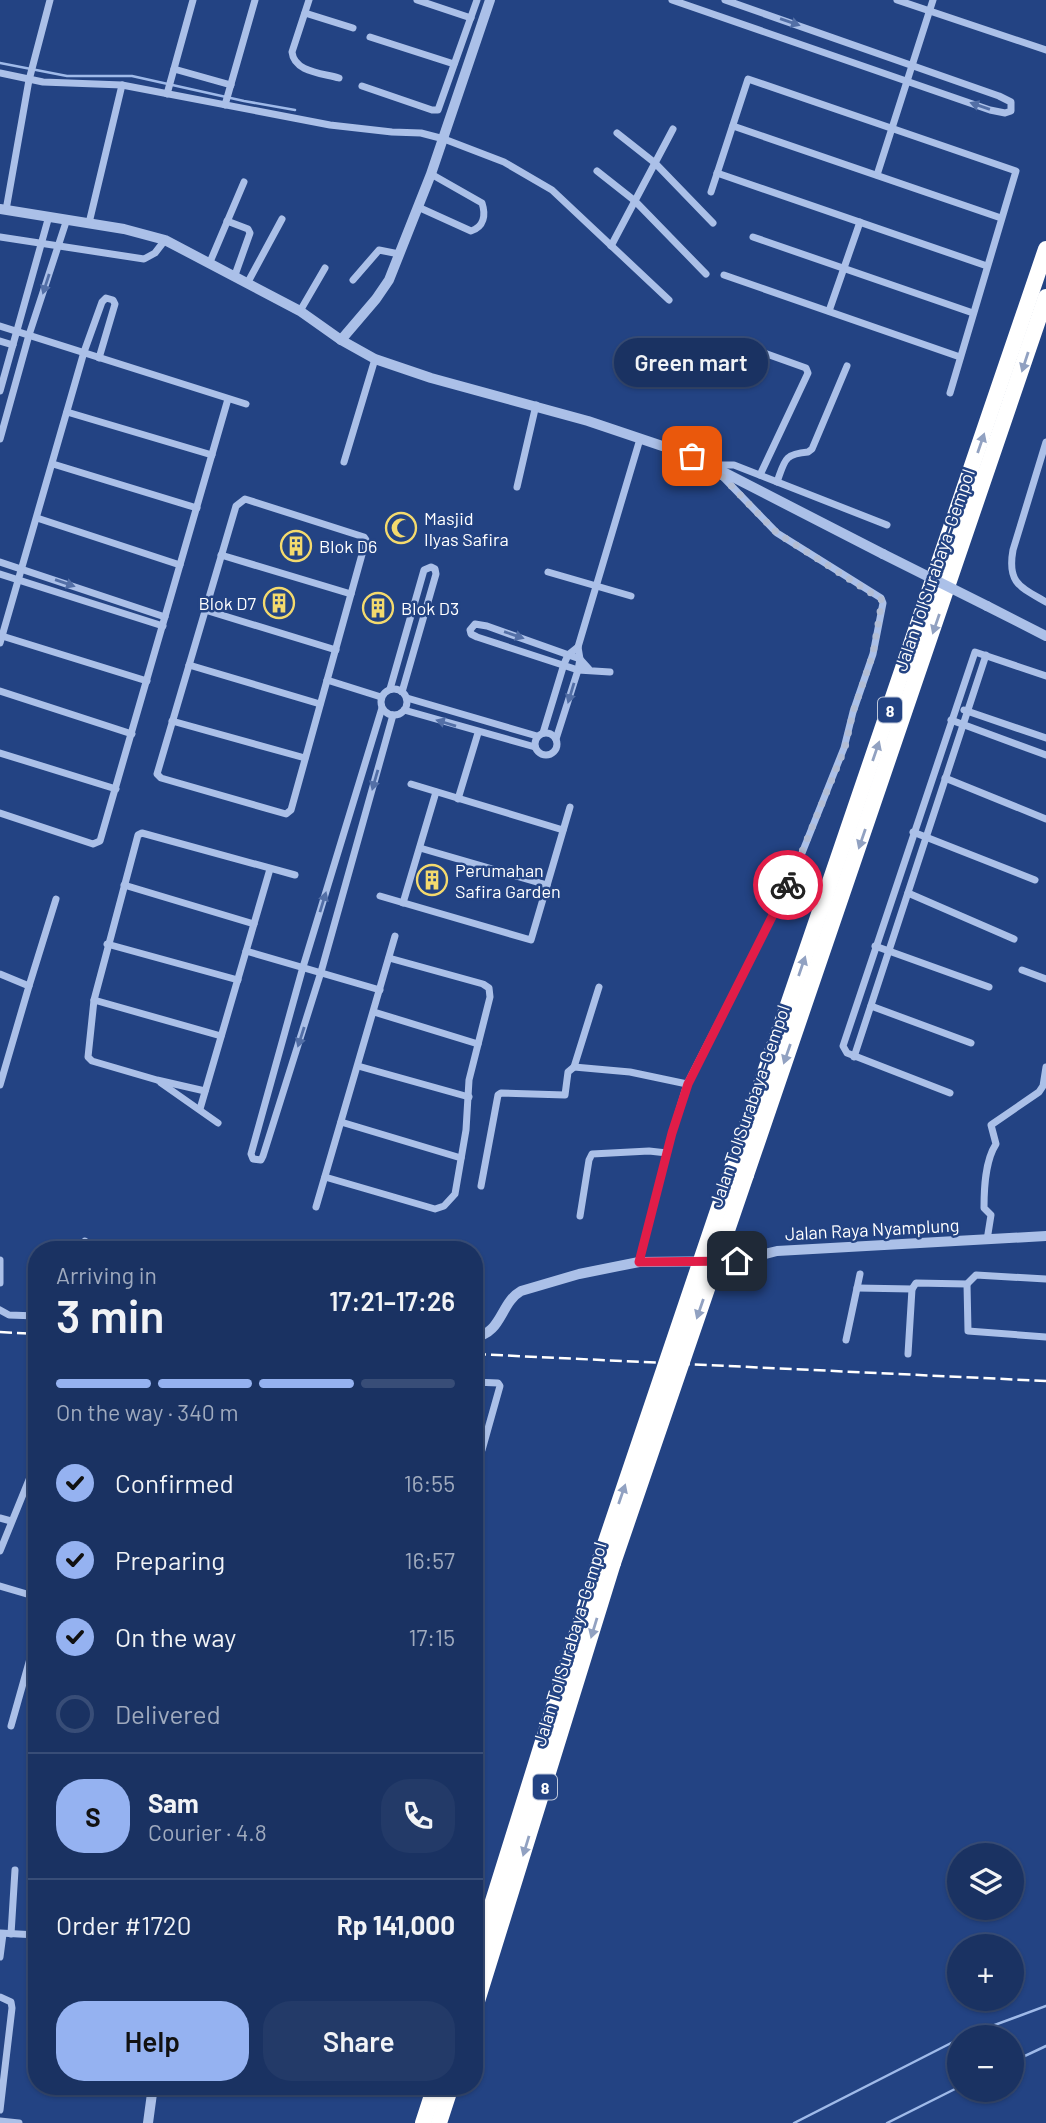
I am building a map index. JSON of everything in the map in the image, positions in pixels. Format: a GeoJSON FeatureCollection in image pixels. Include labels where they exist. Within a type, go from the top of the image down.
{"type":"FeatureCollection","features":[{"type":"Feature","properties":{"kind":"highway","name":"Jalan Tol Surabaya–Gempol"},"geometry":{"type":"LineString","coordinates":[[483,1935],[1046,249]]}},
{"type":"Feature","properties":{"kind":"highway","name":"Jalan Tol Surabaya–Gempol"},"geometry":{"type":"LineString","coordinates":[[739,1172],[1046,297]]}},
{"type":"Feature","properties":{"kind":"highway","name":"Jalan Tol Surabaya–Gempol"},"geometry":{"type":"LineString","coordinates":[[483,1981],[607,1561]]}},
{"type":"Feature","properties":{"kind":"highway"},"geometry":{"type":"LineString","coordinates":[[423,2123],[432,2095]]}},
{"type":"Feature","properties":{"kind":"highway"},"geometry":{"type":"LineString","coordinates":[[439,2123],[448,2095]]}},
{"type":"Feature","properties":{"kind":"street"},"geometry":{"type":"LineString","coordinates":[[50,0],[30,74],[3,209],[89,223],[165,240],[300,311],[341,340],[375,359],[431,378],[536,405],[711,465],[1046,636]]}},
{"type":"Feature","properties":{"kind":"street"},"geometry":{"type":"LineString","coordinates":[[167,92],[193,0]]}},
{"type":"Feature","properties":{"kind":"street"},"geometry":{"type":"LineString","coordinates":[[226,104],[255,0]]}},
{"type":"Feature","properties":{"kind":"street"},"geometry":{"type":"LineString","coordinates":[[309,0],[292,52],[293,60],[298,66],[339,78]]}},
{"type":"Feature","properties":{"kind":"street"},"geometry":{"type":"LineString","coordinates":[[417,0],[471,18]]}},
{"type":"Feature","properties":{"kind":"street"},"geometry":{"type":"LineString","coordinates":[[362,86],[436,111],[439,109],[477,0]]}},
{"type":"Feature","properties":{"kind":"street"},"geometry":{"type":"LineString","coordinates":[[341,340],[389,280],[444,139],[490,0]]}},
{"type":"Feature","properties":{"kind":"street"},"geometry":{"type":"LineString","coordinates":[[672,0],[990,110],[1005,113],[1011,111],[1011,102],[999,96],[725,0]]}},
{"type":"Feature","properties":{"kind":"street"},"geometry":{"type":"LineString","coordinates":[[897,0],[1046,50]]}},
{"type":"Feature","properties":{"kind":"street"},"geometry":{"type":"LineString","coordinates":[[877,175],[933,0]]}},
{"type":"Feature","properties":{"kind":"street"},"geometry":{"type":"LineString","coordinates":[[304,13],[354,28]]}},
{"type":"Feature","properties":{"kind":"street"},"geometry":{"type":"LineString","coordinates":[[370,37],[454,64]]}},
{"type":"Feature","properties":{"kind":"street"},"geometry":{"type":"LineString","coordinates":[[174,69],[230,88]]}},
{"type":"Feature","properties":{"kind":"street"},"geometry":{"type":"LineString","coordinates":[[0,73],[122,85],[350,128],[421,133],[444,139],[504,162],[537,180],[566,201],[669,300]]}},
{"type":"Feature","properties":{"kind":"street"},"geometry":{"type":"LineString","coordinates":[[711,192],[748,79],[1016,171],[950,393]]}},
{"type":"Feature","properties":{"kind":"street"},"geometry":{"type":"LineString","coordinates":[[89,223],[122,85]]}},
{"type":"Feature","properties":{"kind":"street"},"geometry":{"type":"LineString","coordinates":[[733,126],[1002,218]]}},
{"type":"Feature","properties":{"kind":"street"},"geometry":{"type":"LineString","coordinates":[[611,246],[673,129]]}},
{"type":"Feature","properties":{"kind":"street"},"geometry":{"type":"LineString","coordinates":[[617,133],[655,163],[713,223]]}},
{"type":"Feature","properties":{"kind":"street"},"geometry":{"type":"LineString","coordinates":[[597,171],[635,201],[706,274]]}},
{"type":"Feature","properties":{"kind":"street"},"geometry":{"type":"LineString","coordinates":[[717,173],[987,266]]}},
{"type":"Feature","properties":{"kind":"street"},"geometry":{"type":"LineString","coordinates":[[418,207],[463,229],[477,229],[483,221],[482,203],[431,174]]}},
{"type":"Feature","properties":{"kind":"street"},"geometry":{"type":"LineString","coordinates":[[210,262],[244,182]]}},
{"type":"Feature","properties":{"kind":"street"},"geometry":{"type":"LineString","coordinates":[[0,391],[49,216]]}},
{"type":"Feature","properties":{"kind":"street"},"geometry":{"type":"LineString","coordinates":[[0,439],[29,335],[67,219]]}},
{"type":"Feature","properties":{"kind":"street"},"geometry":{"type":"LineString","coordinates":[[248,282],[282,219]]}},
{"type":"Feature","properties":{"kind":"street"},"geometry":{"type":"LineString","coordinates":[[228,221],[248,229],[250,233],[235,275]]}},
{"type":"Feature","properties":{"kind":"street"},"geometry":{"type":"LineString","coordinates":[[829,311],[860,222]]}},
{"type":"Feature","properties":{"kind":"street"},"geometry":{"type":"LineString","coordinates":[[0,236],[145,259],[155,253],[165,240]]}},
{"type":"Feature","properties":{"kind":"street"},"geometry":{"type":"LineString","coordinates":[[754,237],[973,313]]}},
{"type":"Feature","properties":{"kind":"street"},"geometry":{"type":"LineString","coordinates":[[353,280],[377,251],[384,249],[399,254]]}},
{"type":"Feature","properties":{"kind":"street"},"geometry":{"type":"LineString","coordinates":[[300,311],[325,268]]}},
{"type":"Feature","properties":{"kind":"street"},"geometry":{"type":"LineString","coordinates":[[724,275],[960,357]]}},
{"type":"Feature","properties":{"kind":"street"},"geometry":{"type":"LineString","coordinates":[[99,358],[115,304],[113,300],[104,299],[102,302],[83,352],[1,640],[147,681]]}},
{"type":"Feature","properties":{"kind":"street"},"geometry":{"type":"LineString","coordinates":[[0,326],[246,404]]}},
{"type":"Feature","properties":{"kind":"street"},"geometry":{"type":"LineString","coordinates":[[0,341],[13,345]]}},
{"type":"Feature","properties":{"kind":"street"},"geometry":{"type":"LineString","coordinates":[[756,350],[799,364],[806,368],[808,373],[760,475]]}},
{"type":"Feature","properties":{"kind":"street"},"geometry":{"type":"LineString","coordinates":[[344,462],[375,359]]}},
{"type":"Feature","properties":{"kind":"street"},"geometry":{"type":"LineString","coordinates":[[777,482],[790,455],[812,449],[847,366]]}},
{"type":"Feature","properties":{"kind":"street"},"geometry":{"type":"LineString","coordinates":[[0,813],[97,844],[116,789],[228,399]]}},
{"type":"Feature","properties":{"kind":"street"},"geometry":{"type":"LineString","coordinates":[[517,487],[536,405]]}},
{"type":"Feature","properties":{"kind":"street"},"geometry":{"type":"LineString","coordinates":[[67,412],[212,455]]}},
{"type":"Feature","properties":{"kind":"street"},"geometry":{"type":"LineString","coordinates":[[382,708],[393,715],[404,710],[535,747],[538,752],[548,755],[556,749],[556,739],[578,670],[578,647],[640,439]]}},
{"type":"Feature","properties":{"kind":"street"},"geometry":{"type":"LineString","coordinates":[[1046,442],[1010,566],[1015,581],[1046,602]]}},
{"type":"Feature","properties":{"kind":"street"},"geometry":{"type":"LineString","coordinates":[[53,464],[197,508]]}},
{"type":"Feature","properties":{"kind":"street"},"geometry":{"type":"LineString","coordinates":[[711,465],[734,465],[887,525]]}},
{"type":"Feature","properties":{"kind":"street"},"geometry":{"type":"LineString","coordinates":[[639,1262],[672,1133],[688,1084],[792,878],[845,748],[853,712],[873,654],[883,603],[881,598],[777,533],[711,465]]}},
{"type":"Feature","properties":{"kind":"street"},"geometry":{"type":"LineString","coordinates":[[245,499],[365,538],[290,811],[286,814],[158,776],[221,555],[236,506],[245,499]]}},
{"type":"Feature","properties":{"kind":"street"},"geometry":{"type":"LineString","coordinates":[[37,518],[180,565]]}},
{"type":"Feature","properties":{"kind":"street"},"geometry":{"type":"LineString","coordinates":[[221,555],[351,594]]}},
{"type":"Feature","properties":{"kind":"street"},"geometry":{"type":"LineString","coordinates":[[0,562],[165,617]]}},
{"type":"Feature","properties":{"kind":"street"},"geometry":{"type":"LineString","coordinates":[[381,697],[390,689],[424,570],[431,567],[436,574],[405,695],[404,710]]}},
{"type":"Feature","properties":{"kind":"street"},"geometry":{"type":"LineString","coordinates":[[548,572],[631,596]]}},
{"type":"Feature","properties":{"kind":"street"},"geometry":{"type":"LineString","coordinates":[[0,574],[163,626]]}},
{"type":"Feature","properties":{"kind":"street"},"geometry":{"type":"LineString","coordinates":[[205,610],[336,650]]}},
{"type":"Feature","properties":{"kind":"street"},"geometry":{"type":"LineString","coordinates":[[589,670],[580,660],[568,655],[487,626],[475,624],[472,627],[471,634],[477,637],[578,670],[610,672]]}},
{"type":"Feature","properties":{"kind":"street"},"geometry":{"type":"LineString","coordinates":[[535,747],[564,664],[568,655],[578,647]]}},
{"type":"Feature","properties":{"kind":"street"},"geometry":{"type":"LineString","coordinates":[[950,1093],[855,1057],[845,1052],[843,1046],[975,652],[1046,676]]}},
{"type":"Feature","properties":{"kind":"street"},"geometry":{"type":"LineString","coordinates":[[855,1057],[986,655]]}},
{"type":"Feature","properties":{"kind":"street"},"geometry":{"type":"LineString","coordinates":[[189,665],[320,704]]}},
{"type":"Feature","properties":{"kind":"street"},"geometry":{"type":"LineString","coordinates":[[327,680],[381,697]]}},
{"type":"Feature","properties":{"kind":"street"},"geometry":{"type":"LineString","coordinates":[[390,689],[540,735],[548,733],[556,739]]}},
{"type":"Feature","properties":{"kind":"street"},"geometry":{"type":"LineString","coordinates":[[0,691],[132,734]]}},
{"type":"Feature","properties":{"kind":"street"},"geometry":{"type":"LineString","coordinates":[[381,697],[382,708],[303,967],[250,1154],[253,1159],[263,1158],[321,972],[393,715]]}},
{"type":"Feature","properties":{"kind":"street"},"geometry":{"type":"LineString","coordinates":[[956,706],[1046,738]]}},
{"type":"Feature","properties":{"kind":"street"},"geometry":{"type":"LineString","coordinates":[[172,720],[305,758]]}},
{"type":"Feature","properties":{"kind":"street"},"geometry":{"type":"LineString","coordinates":[[951,720],[1046,755]]}},
{"type":"Feature","properties":{"kind":"street"},"geometry":{"type":"LineString","coordinates":[[458,799],[478,733]]}},
{"type":"Feature","properties":{"kind":"street"},"geometry":{"type":"LineString","coordinates":[[0,753],[116,789]]}},
{"type":"Feature","properties":{"kind":"street"},"geometry":{"type":"LineString","coordinates":[[945,778],[1046,819]]}},
{"type":"Feature","properties":{"kind":"street"},"geometry":{"type":"LineString","coordinates":[[411,784],[563,830]]}},
{"type":"Feature","properties":{"kind":"street"},"geometry":{"type":"LineString","coordinates":[[403,903],[436,792]]}},
{"type":"Feature","properties":{"kind":"street"},"geometry":{"type":"LineString","coordinates":[[380,897],[530,940],[570,807]]}},
{"type":"Feature","properties":{"kind":"street"},"geometry":{"type":"LineString","coordinates":[[913,832],[1035,880]]}},
{"type":"Feature","properties":{"kind":"street"},"geometry":{"type":"LineString","coordinates":[[205,1091],[157,1080],[89,1059],[94,1000],[138,835],[140,833],[295,875]]}},
{"type":"Feature","properties":{"kind":"street"},"geometry":{"type":"LineString","coordinates":[[420,848],[547,885]]}},
{"type":"Feature","properties":{"kind":"street"},"geometry":{"type":"LineString","coordinates":[[200,1109],[270,869]]}},
{"type":"Feature","properties":{"kind":"street"},"geometry":{"type":"LineString","coordinates":[[124,885],[254,924]]}},
{"type":"Feature","properties":{"kind":"street"},"geometry":{"type":"LineString","coordinates":[[908,892],[1014,939]]}},
{"type":"Feature","properties":{"kind":"street"},"geometry":{"type":"LineString","coordinates":[[0,1085],[56,899]]}},
{"type":"Feature","properties":{"kind":"street"},"geometry":{"type":"LineString","coordinates":[[316,1207],[395,936]]}},
{"type":"Feature","properties":{"kind":"street"},"geometry":{"type":"LineString","coordinates":[[107,944],[238,980]]}},
{"type":"Feature","properties":{"kind":"street"},"geometry":{"type":"LineString","coordinates":[[875,946],[989,988]]}},
{"type":"Feature","properties":{"kind":"street"},"geometry":{"type":"LineString","coordinates":[[246,951],[380,990]]}},
{"type":"Feature","properties":{"kind":"street"},"geometry":{"type":"LineString","coordinates":[[325,1177],[435,1209],[442,1208],[454,1197],[469,1097],[469,1080],[490,997],[487,986],[389,958]]}},
{"type":"Feature","properties":{"kind":"street"},"geometry":{"type":"LineString","coordinates":[[1022,971],[1046,979]]}},
{"type":"Feature","properties":{"kind":"street"},"geometry":{"type":"LineString","coordinates":[[0,974],[29,986]]}},
{"type":"Feature","properties":{"kind":"street"},"geometry":{"type":"LineString","coordinates":[[481,1185],[499,1094],[562,1097],[566,1093],[568,1072],[574,1067],[599,986]]}},
{"type":"Feature","properties":{"kind":"street"},"geometry":{"type":"LineString","coordinates":[[94,1000],[221,1036]]}},
{"type":"Feature","properties":{"kind":"street"},"geometry":{"type":"LineString","coordinates":[[871,1006],[971,1043]]}},
{"type":"Feature","properties":{"kind":"street"},"geometry":{"type":"LineString","coordinates":[[373,1012],[478,1044]]}},
{"type":"Feature","properties":{"kind":"street"},"geometry":{"type":"LineString","coordinates":[[358,1066],[469,1097]]}},
{"type":"Feature","properties":{"kind":"street"},"geometry":{"type":"LineString","coordinates":[[574,1067],[631,1072],[688,1084]]}},
{"type":"Feature","properties":{"kind":"street"},"geometry":{"type":"LineString","coordinates":[[987,1240],[991,1215],[984,1208],[985,1196],[990,1154],[996,1143],[992,1125],[1039,1092],[1044,1086],[1046,1067]]}},
{"type":"Feature","properties":{"kind":"street"},"geometry":{"type":"LineString","coordinates":[[157,1080],[218,1123]]}},
{"type":"Feature","properties":{"kind":"street"},"geometry":{"type":"LineString","coordinates":[[341,1122],[461,1158]]}},
{"type":"Feature","properties":{"kind":"street"},"geometry":{"type":"LineString","coordinates":[[580,1216],[592,1154],[668,1152]]}},
{"type":"Feature","properties":{"kind":"street","name":"Jalan Raya Nyamplung"},"geometry":{"type":"LineString","coordinates":[[483,1334],[492,1331],[514,1296],[521,1291],[579,1274],[639,1262],[737,1261],[776,1251],[1046,1236]]}},
{"type":"Feature","properties":{"kind":"street"},"geometry":{"type":"LineString","coordinates":[[0,1260],[0,1283]]}},
{"type":"Feature","properties":{"kind":"street"},"geometry":{"type":"LineString","coordinates":[[846,1340],[860,1274]]}},
{"type":"Feature","properties":{"kind":"street"},"geometry":{"type":"LineString","coordinates":[[1046,1279],[976,1275],[968,1284],[968,1331],[1046,1337]]}},
{"type":"Feature","properties":{"kind":"street"},"geometry":{"type":"LineString","coordinates":[[908,1354],[912,1285],[968,1284]]}},
{"type":"Feature","properties":{"kind":"street"},"geometry":{"type":"LineString","coordinates":[[857,1288],[912,1289]]}},
{"type":"Feature","properties":{"kind":"street"},"geometry":{"type":"LineString","coordinates":[[0,1310],[9,1315],[28,1316]]}},
{"type":"Feature","properties":{"kind":"street"},"geometry":{"type":"LineString","coordinates":[[483,1382],[498,1383],[500,1386],[483,1446]]}},
{"type":"Feature","properties":{"kind":"street"},"geometry":{"type":"LineString","coordinates":[[0,1551],[28,1480]]}},
{"type":"Feature","properties":{"kind":"street"},"geometry":{"type":"LineString","coordinates":[[0,1518],[10,1521]]}},
{"type":"Feature","properties":{"kind":"street"},"geometry":{"type":"LineString","coordinates":[[0,1586],[28,1594]]}},
{"type":"Feature","properties":{"kind":"street"},"geometry":{"type":"LineString","coordinates":[[11,1727],[28,1666]]}},
{"type":"Feature","properties":{"kind":"street"},"geometry":{"type":"LineString","coordinates":[[0,1957],[15,1870]]}},
{"type":"Feature","properties":{"kind":"street"},"geometry":{"type":"LineString","coordinates":[[5,1934],[28,1935]]}},
{"type":"Feature","properties":{"kind":"street"},"geometry":{"type":"LineString","coordinates":[[0,1997],[11,2002],[12,2008],[0,2110]]}},
{"type":"Feature","properties":{"kind":"street"},"geometry":{"type":"LineString","coordinates":[[148,2123],[150,2095]]}},
{"type":"Feature","properties":{"kind":"street"},"geometry":{"type":"LineString","coordinates":[[0,2121],[19,2123]]}},
{"type":"Feature","properties":{"kind":"waterway"},"geometry":{"type":"LineString","coordinates":[[0,63],[67,76],[132,76],[295,110]]}},
{"type":"Feature","properties":{"kind":"waterway"},"geometry":{"type":"LineString","coordinates":[[995,2025],[1046,2006]]}},
{"type":"Feature","properties":{"kind":"waterway"},"geometry":{"type":"LineString","coordinates":[[794,2123],[947,2045]]}},
{"type":"Feature","properties":{"kind":"waterway"},"geometry":{"type":"LineString","coordinates":[[1024,2056],[1046,2046]]}},
{"type":"Feature","properties":{"kind":"waterway"},"geometry":{"type":"LineString","coordinates":[[887,2123],[947,2093]]}},
{"type":"Feature","properties":{"kind":"railway"},"geometry":{"type":"LineString","coordinates":[[0,1332],[28,1334]]}},
{"type":"Feature","properties":{"kind":"railway"},"geometry":{"type":"LineString","coordinates":[[483,1354],[1046,1381]]}},
{"type":"Feature","properties":{"kind":"way so far"},"geometry":{"type":"LineString","coordinates":[[692,456],[711,465],[777,533],[881,598],[883,603],[873,654],[853,712],[845,748],[788,885]]}},
{"type":"Feature","properties":{"kind":"place","name":"Green mart"},"geometry":{"type":"Point","coordinates":[692,456]}},
{"type":"Feature","properties":{"kind":"place","name":"Masjid Ilyas Safira"},"geometry":{"type":"Point","coordinates":[401,528]}},
{"type":"Feature","properties":{"kind":"place","name":"Blok D6"},"geometry":{"type":"Point","coordinates":[296,546]}},
{"type":"Feature","properties":{"kind":"place","name":"Blok D7"},"geometry":{"type":"Point","coordinates":[279,603]}},
{"type":"Feature","properties":{"kind":"place","name":"Blok D3"},"geometry":{"type":"Point","coordinates":[378,608]}},
{"type":"Feature","properties":{"kind":"place","name":"Perumahan Safira Garden"},"geometry":{"type":"Point","coordinates":[432,880]}},
{"type":"Feature","properties":{"kind":"route"},"geometry":{"type":"LineString","coordinates":[[737,1261],[639,1262],[672,1133],[688,1084],[788,885]]}}]}
